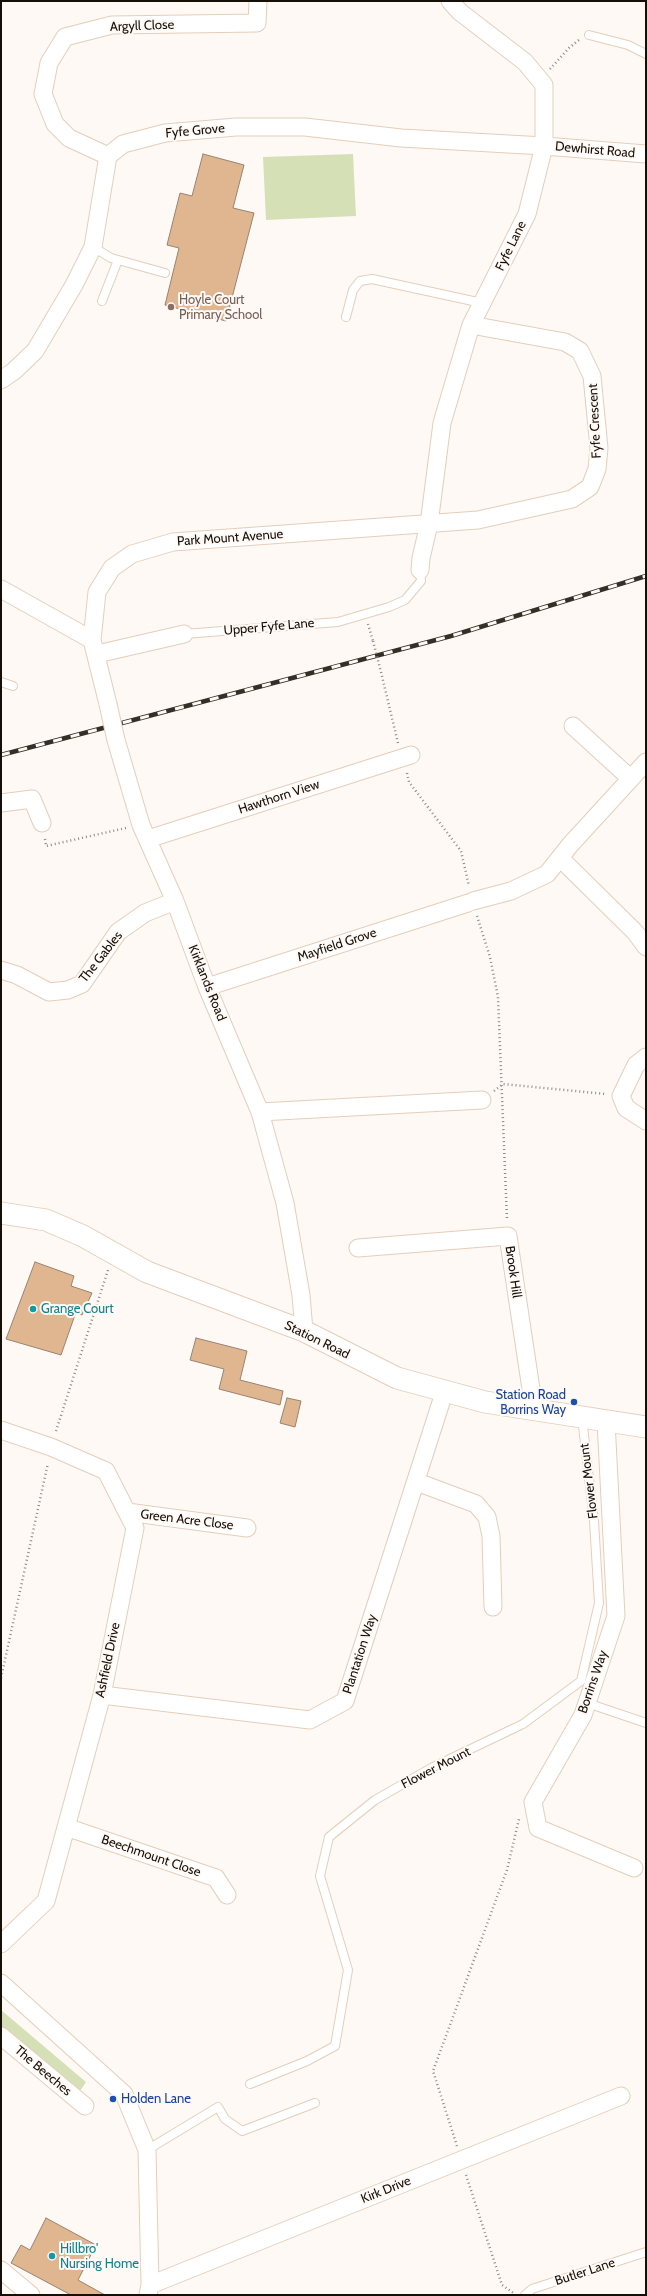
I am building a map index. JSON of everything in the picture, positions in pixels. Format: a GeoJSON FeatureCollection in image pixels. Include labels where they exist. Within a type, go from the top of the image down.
{"type":"FeatureCollection","features":[{"type":"Feature","properties":{"kind":"street","name":"Argyll Close"},"geometry":{"type":"LineString","coordinates":[[108,156],[69,138],[55,124],[43,94],[49,63],[65,37],[112,25],[257,30],[258,1]]}},
{"type":"Feature","properties":{"kind":"street"},"geometry":{"type":"LineString","coordinates":[[450,1],[460,12],[525,62],[544,85]]}},
{"type":"Feature","properties":{"kind":"street","name":"Fyfe Lane"},"geometry":{"type":"LineString","coordinates":[[420,570],[421,558],[429,524],[442,423],[471,325],[527,214],[544,146],[544,85]]}},
{"type":"Feature","properties":{"kind":"street","name":"Fyfe Grove"},"geometry":{"type":"LineString","coordinates":[[108,156],[123,144],[165,133],[236,127],[305,127],[401,138],[544,146]]}},
{"type":"Feature","properties":{"kind":"street","name":"Dewhirst Road"},"geometry":{"type":"LineString","coordinates":[[544,146],[646,154]]}},
{"type":"Feature","properties":{"kind":"street"},"geometry":{"type":"LineString","coordinates":[[1,380],[14,372],[35,351],[56,319],[93,247],[108,156]]}},
{"type":"Feature","properties":{"kind":"street","name":"Fyfe Crescent"},"geometry":{"type":"LineString","coordinates":[[429,524],[478,520],[572,499],[590,486],[597,469],[599,448],[592,376],[580,351],[565,342],[471,325]]}},
{"type":"Feature","properties":{"kind":"street","name":"Park Mount Avenue"},"geometry":{"type":"LineString","coordinates":[[95,647],[97,592],[112,568],[132,554],[173,542],[429,524]]}},
{"type":"Feature","properties":{"kind":"street"},"geometry":{"type":"LineString","coordinates":[[1,589],[95,647]]}},
{"type":"Feature","properties":{"kind":"street","name":"Upper Fyfe Lane"},"geometry":{"type":"LineString","coordinates":[[95,647],[184,634]]}},
{"type":"Feature","properties":{"kind":"street","name":"Kirklands Road"},"geometry":{"type":"LineString","coordinates":[[95,647],[116,740],[144,832],[175,901],[207,987],[260,1112],[285,1203],[301,1295],[304,1331]]}},
{"type":"Feature","properties":{"kind":"street"},"geometry":{"type":"LineString","coordinates":[[573,726],[630,778]]}},
{"type":"Feature","properties":{"kind":"street","name":"Hawthorn View"},"geometry":{"type":"LineString","coordinates":[[144,832],[408,755]]}},
{"type":"Feature","properties":{"kind":"street","name":"Mayfield Grove"},"geometry":{"type":"LineString","coordinates":[[207,987],[470,902],[511,891],[547,874],[630,778],[646,762]]}},
{"type":"Feature","properties":{"kind":"street"},"geometry":{"type":"LineString","coordinates":[[1,803],[32,799],[42,823]]}},
{"type":"Feature","properties":{"kind":"street"},"geometry":{"type":"LineString","coordinates":[[560,858],[627,924],[646,947]]}},
{"type":"Feature","properties":{"kind":"street","name":"The Gables"},"geometry":{"type":"LineString","coordinates":[[1,970],[17,975],[49,992],[68,990],[82,984],[118,932],[146,913],[175,901]]}},
{"type":"Feature","properties":{"kind":"street"},"geometry":{"type":"LineString","coordinates":[[646,1056],[636,1065],[621,1096],[626,1108],[646,1121]]}},
{"type":"Feature","properties":{"kind":"street"},"geometry":{"type":"LineString","coordinates":[[260,1112],[482,1100]]}},
{"type":"Feature","properties":{"kind":"street","name":"Station Road"},"geometry":{"type":"LineString","coordinates":[[1,1212],[46,1220],[83,1236],[147,1272],[304,1331],[397,1378],[444,1393],[582,1418],[646,1427]]}},
{"type":"Feature","properties":{"kind":"street","name":"Brook Hill"},"geometry":{"type":"LineString","coordinates":[[358,1248],[508,1236],[534,1409]]}},
{"type":"Feature","properties":{"kind":"street","name":"Plantation Way"},"geometry":{"type":"LineString","coordinates":[[102,1695],[310,1720],[345,1701],[417,1482],[444,1393]]}},
{"type":"Feature","properties":{"kind":"street","name":"Borrins Way"},"geometry":{"type":"LineString","coordinates":[[606,1421],[616,1616],[583,1715],[533,1802],[538,1828],[634,1868]]}},
{"type":"Feature","properties":{"kind":"street","name":"Ashfield Drive"},"geometry":{"type":"LineString","coordinates":[[1,1430],[51,1447],[106,1471],[135,1528],[102,1695],[46,1901],[1,1944]]}},
{"type":"Feature","properties":{"kind":"street"},"geometry":{"type":"LineString","coordinates":[[417,1482],[476,1504],[487,1517],[491,1536],[493,1607]]}},
{"type":"Feature","properties":{"kind":"street","name":"Green Acre Close"},"geometry":{"type":"LineString","coordinates":[[127,1512],[248,1528]]}},
{"type":"Feature","properties":{"kind":"street","name":"Beechmount Close"},"geometry":{"type":"LineString","coordinates":[[66,1827],[216,1878],[227,1895]]}},
{"type":"Feature","properties":{"kind":"street"},"geometry":{"type":"LineString","coordinates":[[1,1983],[124,2094],[147,2150],[149,2290]]}},
{"type":"Feature","properties":{"kind":"street","name":"The Beeches"},"geometry":{"type":"LineString","coordinates":[[1,2036],[85,2106]]}},
{"type":"Feature","properties":{"kind":"street","name":"Kirk Drive"},"geometry":{"type":"LineString","coordinates":[[149,2290],[460,2154],[621,2096]]}},
{"type":"Feature","properties":{"kind":"street"},"geometry":{"type":"LineString","coordinates":[[1,2270],[31,2295]]}},
{"type":"Feature","properties":{"kind":"lane"},"geometry":{"type":"LineString","coordinates":[[589,35],[628,45],[646,54]]}},
{"type":"Feature","properties":{"kind":"lane"},"geometry":{"type":"LineString","coordinates":[[93,247],[111,258],[165,273]]}},
{"type":"Feature","properties":{"kind":"lane"},"geometry":{"type":"LineString","coordinates":[[102,301],[118,260]]}},
{"type":"Feature","properties":{"kind":"lane"},"geometry":{"type":"LineString","coordinates":[[346,317],[353,290],[360,281],[372,279],[482,303]]}},
{"type":"Feature","properties":{"kind":"lane","name":"Upper Fyfe Lane"},"geometry":{"type":"LineString","coordinates":[[184,634],[338,622],[405,600],[421,581],[420,570]]}},
{"type":"Feature","properties":{"kind":"lane"},"geometry":{"type":"LineString","coordinates":[[1,682],[13,686]]}},
{"type":"Feature","properties":{"kind":"lane","name":"Flower Mount"},"geometry":{"type":"LineString","coordinates":[[250,2084],[307,2061],[335,2046],[348,1970],[320,1876],[329,1837],[375,1800],[433,1767],[523,1724],[581,1681],[599,1604],[594,1522],[582,1418]]}},
{"type":"Feature","properties":{"kind":"lane"},"geometry":{"type":"LineString","coordinates":[[587,1703],[646,1723]]}},
{"type":"Feature","properties":{"kind":"lane"},"geometry":{"type":"LineString","coordinates":[[147,2150],[218,2107],[225,2119],[242,2131],[315,2103]]}},
{"type":"Feature","properties":{"kind":"lane","name":"Butler Lane"},"geometry":{"type":"LineString","coordinates":[[525,2295],[532,2289],[646,2252]]}},
{"type":"Feature","properties":{"kind":"path"},"geometry":{"type":"LineString","coordinates":[[544,85],[547,73],[561,55],[575,42],[589,35]]}},
{"type":"Feature","properties":{"kind":"path"},"geometry":{"type":"LineString","coordinates":[[366,614],[381,672],[408,755],[410,782],[461,850],[470,902],[490,957],[498,997],[508,1236]]}},
{"type":"Feature","properties":{"kind":"path"},"geometry":{"type":"LineString","coordinates":[[42,823],[46,846],[144,832]]}},
{"type":"Feature","properties":{"kind":"path"},"geometry":{"type":"LineString","coordinates":[[502,1084],[621,1096]]}},
{"type":"Feature","properties":{"kind":"path"},"geometry":{"type":"LineString","coordinates":[[455,2138],[433,2070],[502,1885]]}},
{"type":"Feature","properties":{"kind":"path"},"geometry":{"type":"LineString","coordinates":[[460,2154],[502,2285],[516,2295]]}},
{"type":"Feature","properties":{"kind":"green space"},"geometry":{"type":"Polygon","coordinates":[[[353,154],[356,216],[266,220],[263,157],[353,154]]]}},
{"type":"Feature","properties":{"kind":"green space"},"geometry":{"type":"Polygon","coordinates":[[[1,2010],[86,2082],[78,2094],[1,2032],[1,2010]]]}},
{"type":"Feature","properties":{"kind":"building"},"geometry":{"type":"Polygon","coordinates":[[[203,154],[244,165],[233,208],[254,213],[226,321],[165,305],[179,248],[167,245],[180,193],[192,196],[203,154]]]}},
{"type":"Feature","properties":{"kind":"building","name":"Grange Court"},"geometry":{"type":"Polygon","coordinates":[[[35,1262],[74,1276],[71,1286],[92,1293],[82,1315],[76,1312],[61,1355],[6,1339],[35,1262]]]}},
{"type":"Feature","properties":{"kind":"building"},"geometry":{"type":"Polygon","coordinates":[[[196,1338],[247,1351],[240,1380],[283,1391],[280,1405],[219,1389],[224,1369],[190,1360],[196,1338]]]}},
{"type":"Feature","properties":{"kind":"building"},"geometry":{"type":"Polygon","coordinates":[[[287,1398],[301,1401],[295,1427],[280,1423],[287,1398]]]}},
{"type":"Feature","properties":{"kind":"building","name":"Hillbro' Nursing Home"},"geometry":{"type":"Polygon","coordinates":[[[46,2218],[96,2245],[78,2280],[105,2295],[71,2295],[11,2263],[21,2245],[30,2250],[46,2218]]]}},
{"type":"Feature","properties":{"kind":"railway"},"geometry":{"type":"LineString","coordinates":[[1,755],[451,636],[646,576]]}},
{"type":"Feature","properties":{"kind":"place","name":"Hoyle Court Primary School"},"geometry":{"type":"Point","coordinates":[171,307]}},
{"type":"Feature","properties":{"kind":"place","name":"Grange Court"},"geometry":{"type":"Point","coordinates":[33,1309]}},
{"type":"Feature","properties":{"kind":"place","name":"Station Road Borrins Way"},"geometry":{"type":"Point","coordinates":[574,1402]}},
{"type":"Feature","properties":{"kind":"place","name":"Holden Lane"},"geometry":{"type":"Point","coordinates":[113,2099]}},
{"type":"Feature","properties":{"kind":"place","name":"Hillbro' Nursing Home"},"geometry":{"type":"Point","coordinates":[52,2256]}}]}
